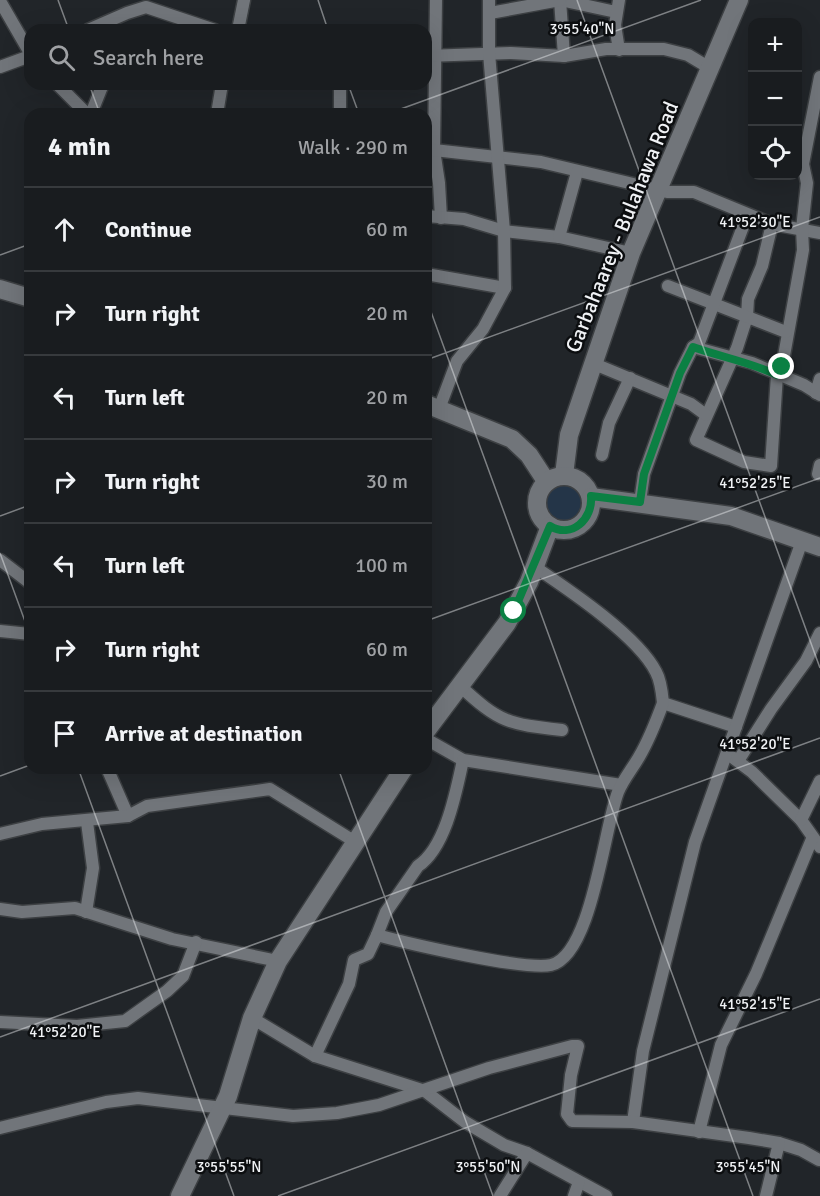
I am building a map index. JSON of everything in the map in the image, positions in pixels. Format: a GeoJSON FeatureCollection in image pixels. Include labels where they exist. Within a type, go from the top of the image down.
{"type":"FeatureCollection","features":[{"type":"Feature","properties":{"kind":"main road","name":"Garbahaarey - Bulahawa Road"},"geometry":{"type":"LineString","coordinates":[[564,475],[569,435],[631,253],[738,0]]}},
{"type":"Feature","properties":{"kind":"main road"},"geometry":{"type":"LineString","coordinates":[[1,287],[24,296]]}},
{"type":"Feature","properties":{"kind":"main road"},"geometry":{"type":"LineString","coordinates":[[432,406],[512,439],[529,455],[546,481]]}},
{"type":"Feature","properties":{"kind":"main road"},"geometry":{"type":"LineString","coordinates":[[564,475],[582,481],[591,496],[589,514],[578,526],[562,530],[550,526],[540,516],[537,507],[540,488],[546,481],[564,475]]}},
{"type":"Feature","properties":{"kind":"main road"},"geometry":{"type":"LineString","coordinates":[[591,496],[731,516],[820,547]]}},
{"type":"Feature","properties":{"kind":"main road"},"geometry":{"type":"LineString","coordinates":[[432,723],[507,623],[535,567],[550,526]]}},
{"type":"Feature","properties":{"kind":"main road"},"geometry":{"type":"LineString","coordinates":[[180,1196],[222,1110],[252,1018],[278,961],[324,887],[357,843],[400,774]]}},
{"type":"Feature","properties":{"kind":"street"},"geometry":{"type":"LineString","coordinates":[[239,24],[244,0]]}},
{"type":"Feature","properties":{"kind":"street"},"geometry":{"type":"LineString","coordinates":[[432,45],[436,0]]}},
{"type":"Feature","properties":{"kind":"street"},"geometry":{"type":"LineString","coordinates":[[432,406],[458,361],[483,329],[506,288],[504,231],[496,158],[489,53],[489,0]]}},
{"type":"Feature","properties":{"kind":"street"},"geometry":{"type":"LineString","coordinates":[[490,13],[560,0],[618,6],[615,36],[619,50]]}},
{"type":"Feature","properties":{"kind":"street"},"geometry":{"type":"LineString","coordinates":[[560,0],[564,56]]}},
{"type":"Feature","properties":{"kind":"street"},"geometry":{"type":"LineString","coordinates":[[0,1],[24,44]]}},
{"type":"Feature","properties":{"kind":"street"},"geometry":{"type":"LineString","coordinates":[[102,24],[144,4],[199,24]]}},
{"type":"Feature","properties":{"kind":"street"},"geometry":{"type":"LineString","coordinates":[[432,56],[489,53],[564,56],[619,50],[664,49],[688,55],[708,67]]}},
{"type":"Feature","properties":{"kind":"street"},"geometry":{"type":"LineString","coordinates":[[0,67],[24,57]]}},
{"type":"Feature","properties":{"kind":"street"},"geometry":{"type":"LineString","coordinates":[[772,224],[762,266],[748,299],[747,317],[732,359],[696,440],[744,462],[771,466],[777,375],[782,367],[786,332],[800,274],[807,183],[803,164],[820,77]]}},
{"type":"Feature","properties":{"kind":"street"},"geometry":{"type":"LineString","coordinates":[[432,87],[434,150],[441,218]]}},
{"type":"Feature","properties":{"kind":"street"},"geometry":{"type":"LineString","coordinates":[[63,90],[83,108]]}},
{"type":"Feature","properties":{"kind":"street"},"geometry":{"type":"LineString","coordinates":[[92,108],[100,90]]}},
{"type":"Feature","properties":{"kind":"street"},"geometry":{"type":"LineString","coordinates":[[218,108],[221,90]]}},
{"type":"Feature","properties":{"kind":"street"},"geometry":{"type":"LineString","coordinates":[[340,90],[340,108]]}},
{"type":"Feature","properties":{"kind":"street"},"geometry":{"type":"LineString","coordinates":[[434,150],[541,162],[667,192],[694,192],[747,216],[772,224],[820,233]]}},
{"type":"Feature","properties":{"kind":"street"},"geometry":{"type":"LineString","coordinates":[[558,237],[577,172]]}},
{"type":"Feature","properties":{"kind":"street"},"geometry":{"type":"LineString","coordinates":[[640,502],[644,474],[680,373],[693,347],[699,343],[747,216]]}},
{"type":"Feature","properties":{"kind":"street"},"geometry":{"type":"LineString","coordinates":[[432,217],[479,222],[504,231],[558,237],[631,253]]}},
{"type":"Feature","properties":{"kind":"street"},"geometry":{"type":"LineString","coordinates":[[432,275],[506,288]]}},
{"type":"Feature","properties":{"kind":"street"},"geometry":{"type":"LineString","coordinates":[[668,286],[714,306],[786,332]]}},
{"type":"Feature","properties":{"kind":"street"},"geometry":{"type":"LineString","coordinates":[[693,347],[752,363],[804,385],[818,394],[820,380]]}},
{"type":"Feature","properties":{"kind":"street"},"geometry":{"type":"LineString","coordinates":[[592,363],[692,404],[706,415]]}},
{"type":"Feature","properties":{"kind":"street"},"geometry":{"type":"LineString","coordinates":[[602,455],[609,423],[630,378]]}},
{"type":"Feature","properties":{"kind":"street"},"geometry":{"type":"LineString","coordinates":[[733,758],[736,727],[802,542]]}},
{"type":"Feature","properties":{"kind":"street"},"geometry":{"type":"LineString","coordinates":[[0,560],[24,578]]}},
{"type":"Feature","properties":{"kind":"street"},"geometry":{"type":"LineString","coordinates":[[376,934],[516,963],[549,966],[557,963],[572,948],[588,912],[621,785],[638,759],[663,703],[656,672],[639,651],[586,601],[535,567]]}},
{"type":"Feature","properties":{"kind":"street"},"geometry":{"type":"LineString","coordinates":[[0,631],[24,633]]}},
{"type":"Feature","properties":{"kind":"street"},"geometry":{"type":"LineString","coordinates":[[633,1122],[643,1051],[695,842],[733,758],[806,661],[820,633]]}},
{"type":"Feature","properties":{"kind":"street"},"geometry":{"type":"LineString","coordinates":[[459,685],[490,713],[502,720],[519,725],[562,730]]}},
{"type":"Feature","properties":{"kind":"street"},"geometry":{"type":"LineString","coordinates":[[663,703],[736,727]]}},
{"type":"Feature","properties":{"kind":"street"},"geometry":{"type":"LineString","coordinates":[[432,742],[462,760],[621,785]]}},
{"type":"Feature","properties":{"kind":"street"},"geometry":{"type":"LineString","coordinates":[[699,1132],[721,1045],[816,843],[801,820],[733,758]]}},
{"type":"Feature","properties":{"kind":"street"},"geometry":{"type":"LineString","coordinates":[[315,1056],[349,984],[354,960],[368,954],[386,912],[418,866],[426,861],[443,831],[462,760]]}},
{"type":"Feature","properties":{"kind":"street"},"geometry":{"type":"LineString","coordinates":[[110,774],[128,816]]}},
{"type":"Feature","properties":{"kind":"street"},"geometry":{"type":"LineString","coordinates":[[801,820],[820,781]]}},
{"type":"Feature","properties":{"kind":"street"},"geometry":{"type":"LineString","coordinates":[[0,834],[42,824],[87,822],[128,816],[147,806],[270,789],[357,843]]}},
{"type":"Feature","properties":{"kind":"street"},"geometry":{"type":"LineString","coordinates":[[86,912],[93,868],[87,822]]}},
{"type":"Feature","properties":{"kind":"street"},"geometry":{"type":"LineString","coordinates":[[0,909],[22,912],[75,908],[172,939],[196,942],[278,961]]}},
{"type":"Feature","properties":{"kind":"street"},"geometry":{"type":"LineString","coordinates":[[0,1022],[77,1026],[125,1021],[167,991],[183,976],[196,942]]}},
{"type":"Feature","properties":{"kind":"street"},"geometry":{"type":"LineString","coordinates":[[252,1018],[315,1056],[425,1091],[465,1122],[504,1145],[526,1153],[606,1196]]}},
{"type":"Feature","properties":{"kind":"street"},"geometry":{"type":"LineString","coordinates":[[0,1128],[106,1101],[138,1098],[222,1110],[294,1116],[337,1113],[379,1105],[521,1058],[578,1046],[571,1075],[569,1118],[578,1122],[633,1122],[779,1143],[819,1160]]}},
{"type":"Feature","properties":{"kind":"street"},"geometry":{"type":"LineString","coordinates":[[766,1196],[779,1143]]}},
{"type":"Feature","properties":{"kind":"street"},"geometry":{"type":"LineString","coordinates":[[500,1196],[526,1153]]}},
{"type":"Feature","properties":{"kind":"street"},"geometry":{"type":"LineString","coordinates":[[574,1196],[579,1182]]}},
{"type":"Feature","properties":{"kind":"shaded area"},"geometry":{"type":"Polygon","coordinates":[[[564,483],[572,484],[578,489],[583,495],[583,511],[578,517],[572,522],[564,523],[556,522],[550,517],[545,511],[544,503],[545,495],[550,489],[556,484],[564,483]]]}},
{"type":"Feature","properties":{"kind":"route"},"geometry":{"type":"LineString","coordinates":[[514,611],[535,567],[550,526],[571,530],[585,521],[592,505],[591,496],[640,502],[644,474],[674,388],[693,347],[719,356],[752,363],[777,375],[782,367]]}}]}
